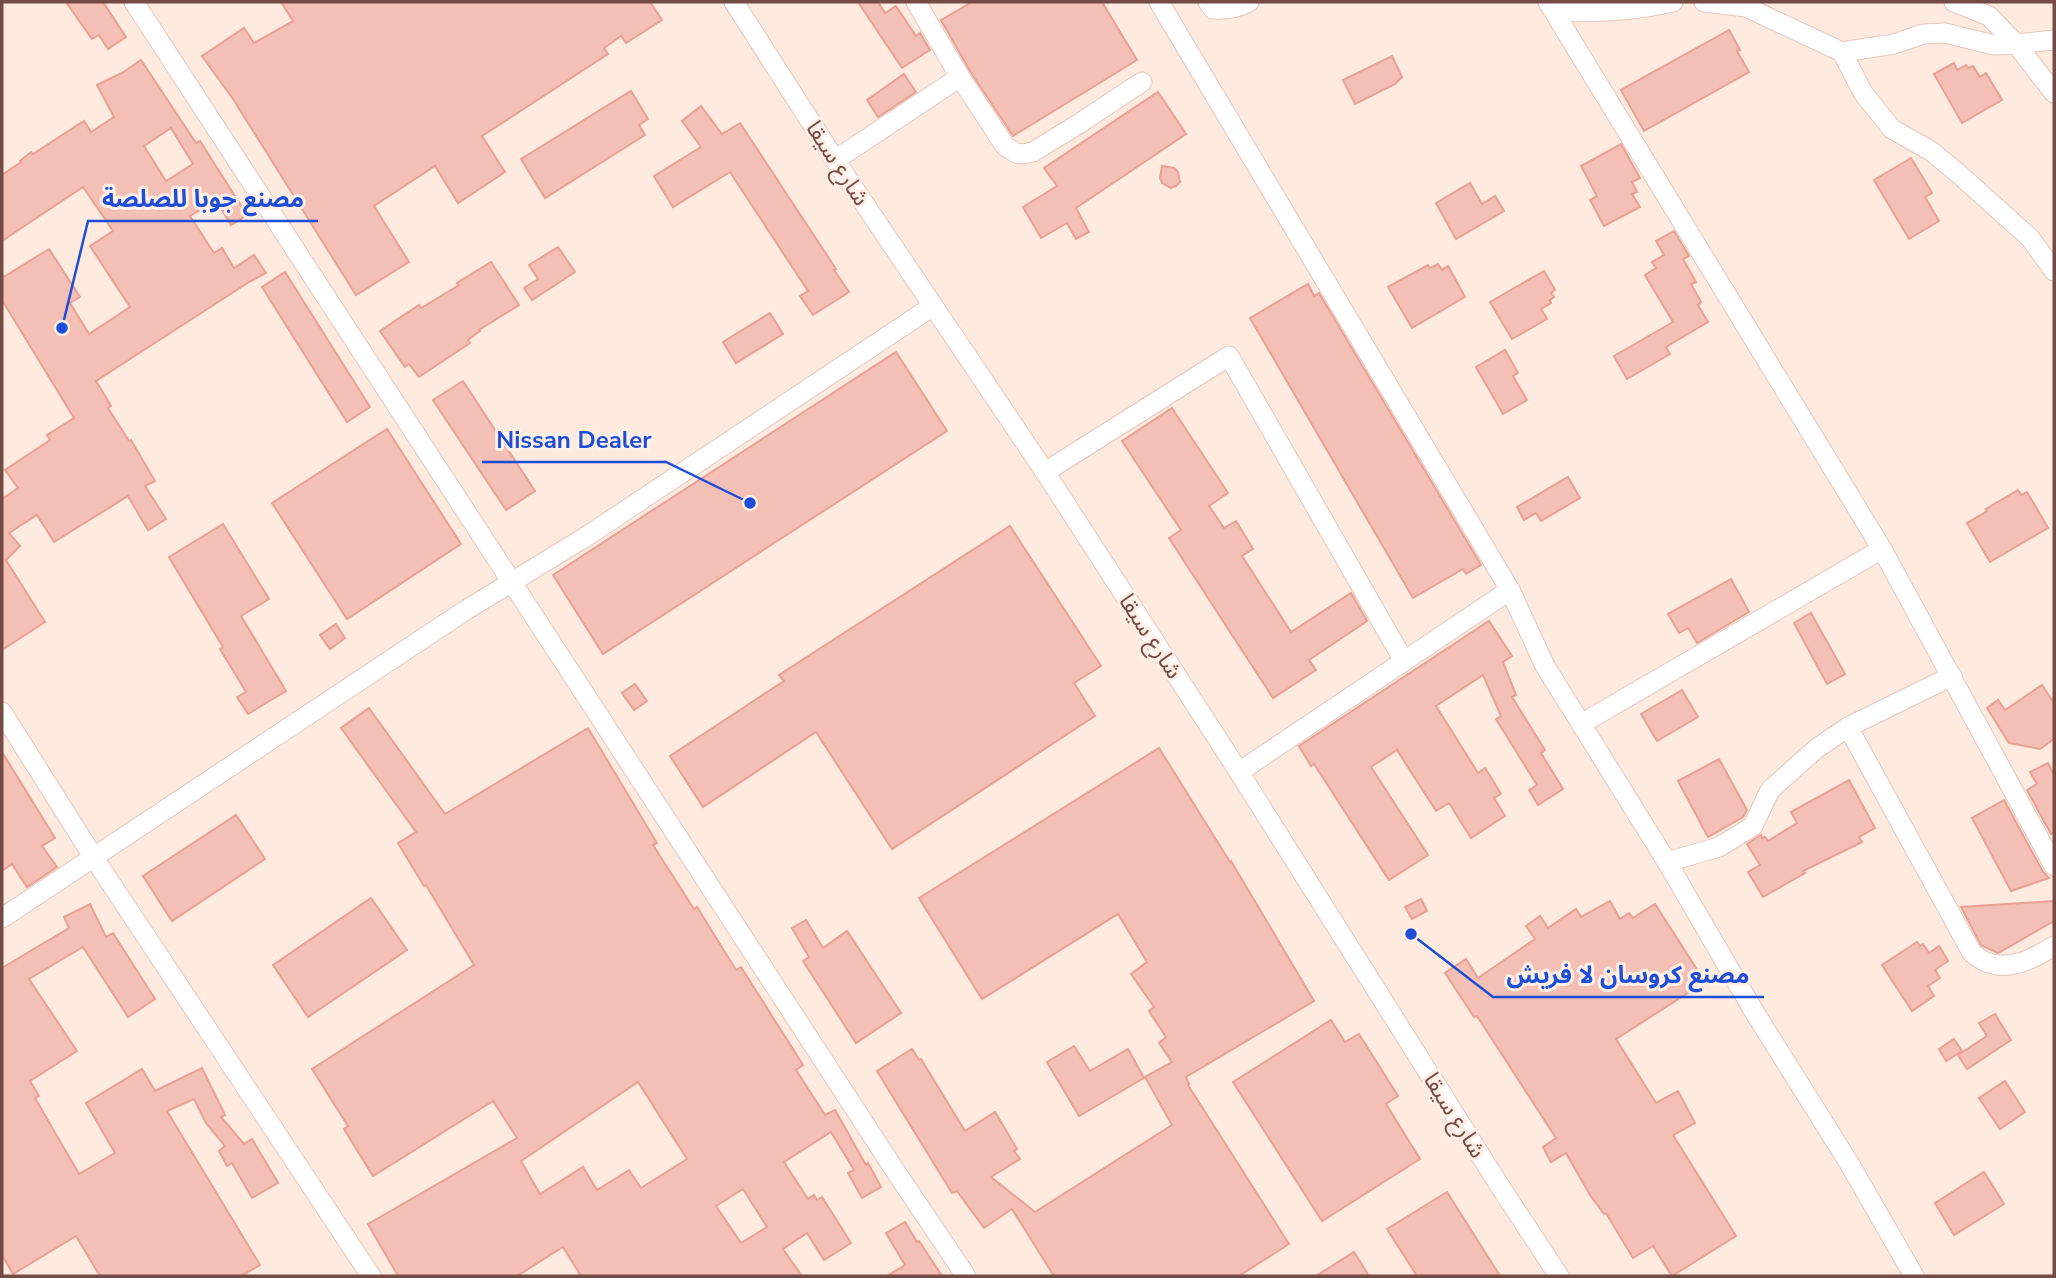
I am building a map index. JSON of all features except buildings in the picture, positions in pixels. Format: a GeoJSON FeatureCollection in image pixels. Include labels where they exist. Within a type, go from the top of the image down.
{"type":"FeatureCollection","features":[{"type":"Feature","properties":{"kind":"street"},"geometry":{"type":"LineString","coordinates":[[134,2],[966,1276]]}},
{"type":"Feature","properties":{"kind":"street"},"geometry":{"type":"LineString","coordinates":[[916,2],[1005,146],[1016,153],[1023,155],[1033,152],[1142,82]]}},
{"type":"Feature","properties":{"kind":"street"},"geometry":{"type":"LineString","coordinates":[[1159,2],[1510,590],[1545,666],[1667,862],[1914,1276]]}},
{"type":"Feature","properties":{"kind":"street"},"geometry":{"type":"LineString","coordinates":[[1208,2],[1213,9],[1224,10],[1249,2]]}},
{"type":"Feature","properties":{"kind":"street"},"geometry":{"type":"LineString","coordinates":[[1551,6],[1590,13],[1630,10],[1674,2]]}},
{"type":"Feature","properties":{"kind":"street"},"geometry":{"type":"LineString","coordinates":[[1703,2],[1746,7],[1842,52],[1894,44],[1923,34],[1945,33],[1994,45],[2054,40]]}},
{"type":"Feature","properties":{"kind":"street"},"geometry":{"type":"LineString","coordinates":[[1954,2],[1989,16],[2016,44],[2054,93]]}},
{"type":"Feature","properties":{"kind":"street","name":"شارع سيقا"},"geometry":{"type":"LineString","coordinates":[[738,3],[835,160],[1045,472],[1239,772],[1559,1276]]}},
{"type":"Feature","properties":{"kind":"street"},"geometry":{"type":"LineString","coordinates":[[1551,6],[1882,549],[2054,866]]}},
{"type":"Feature","properties":{"kind":"street"},"geometry":{"type":"LineString","coordinates":[[1842,52],[1863,93],[1892,129],[1931,151],[1961,174],[2030,238],[2054,271]]}},
{"type":"Feature","properties":{"kind":"street"},"geometry":{"type":"LineString","coordinates":[[835,160],[960,77]]}},
{"type":"Feature","properties":{"kind":"street"},"geometry":{"type":"LineString","coordinates":[[2,918],[466,610],[584,538],[933,306]]}},
{"type":"Feature","properties":{"kind":"street"},"geometry":{"type":"LineString","coordinates":[[1045,472],[1229,356],[1404,661]]}},
{"type":"Feature","properties":{"kind":"street"},"geometry":{"type":"LineString","coordinates":[[1581,724],[1882,549]]}},
{"type":"Feature","properties":{"kind":"street"},"geometry":{"type":"LineString","coordinates":[[1239,772],[1510,590]]}},
{"type":"Feature","properties":{"kind":"street"},"geometry":{"type":"LineString","coordinates":[[1667,862],[1719,847],[1753,826],[1770,790],[1816,749],[1848,727],[1952,676]]}},
{"type":"Feature","properties":{"kind":"street"},"geometry":{"type":"LineString","coordinates":[[2,712],[94,858],[371,1276]]}},
{"type":"Feature","properties":{"kind":"street"},"geometry":{"type":"LineString","coordinates":[[1848,727],[1972,953],[1986,963],[2002,965],[2026,962],[2054,946]]}},
{"type":"Feature","properties":{"kind":"place","name":"مصنع جوبا للصلصة"},"geometry":{"type":"Point","coordinates":[62,328]}},
{"type":"Feature","properties":{"kind":"place","name":"Nissan Dealer"},"geometry":{"type":"Point","coordinates":[750,503]}},
{"type":"Feature","properties":{"kind":"place","name":"مصنع كروسان لا فريش"},"geometry":{"type":"Point","coordinates":[1411,934]}}]}
